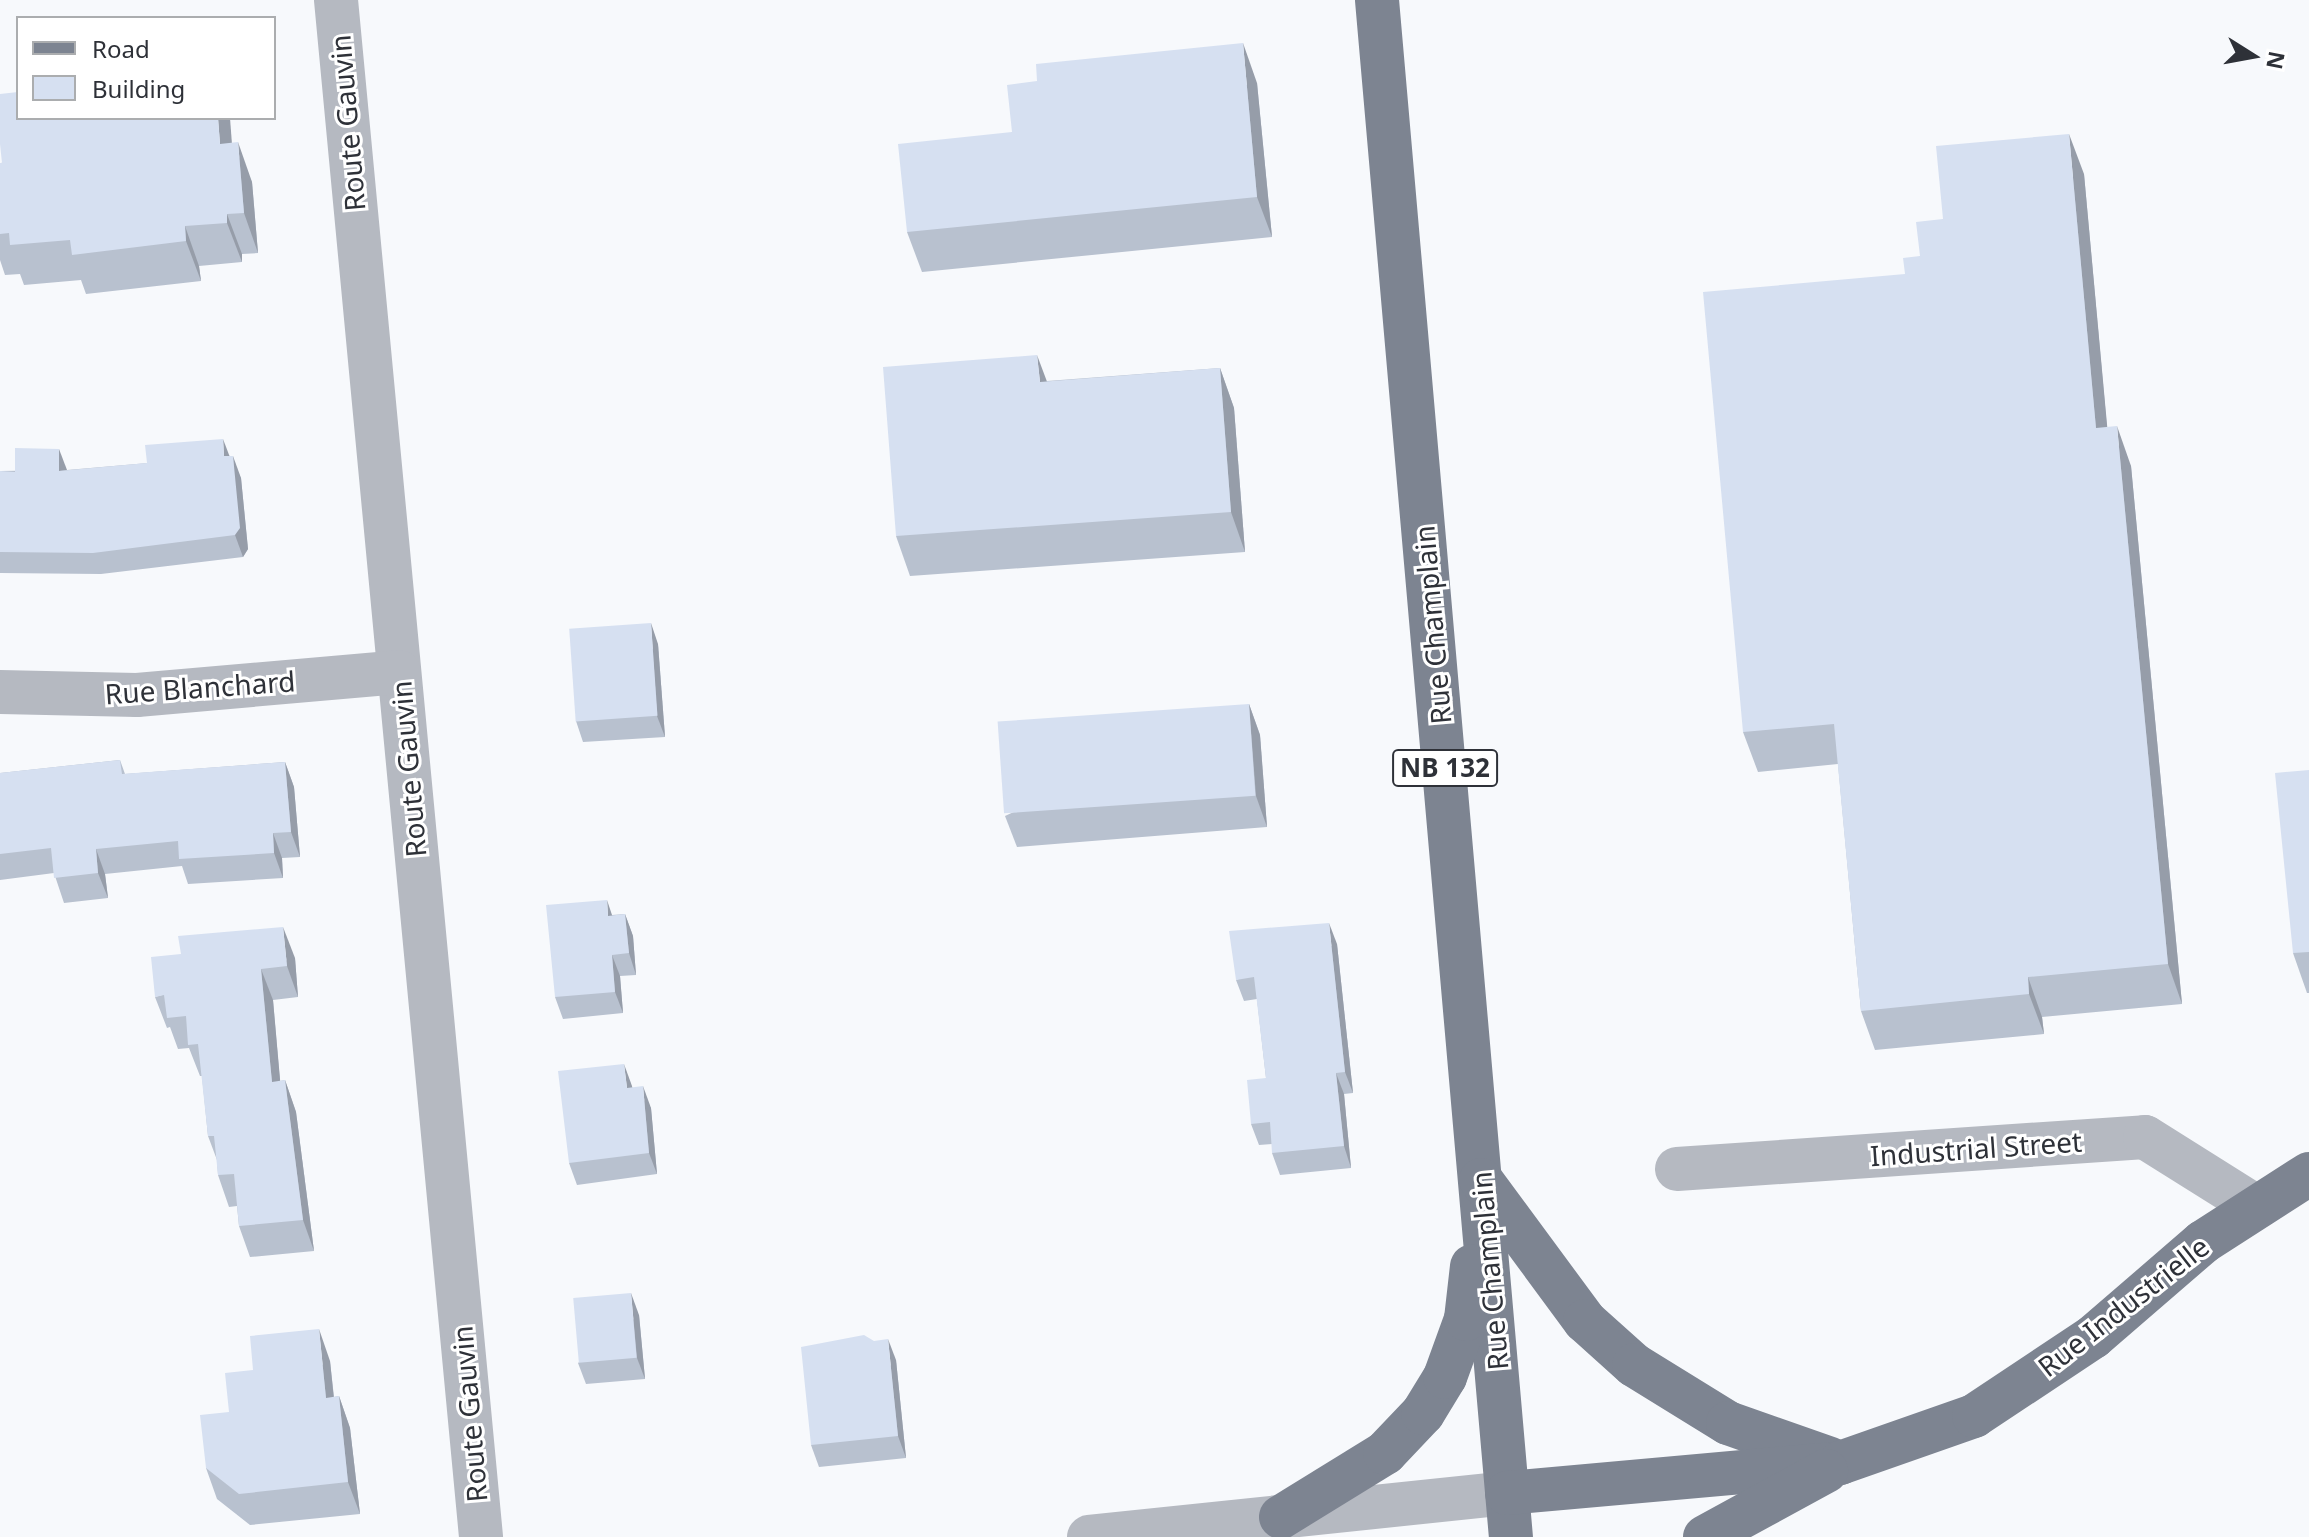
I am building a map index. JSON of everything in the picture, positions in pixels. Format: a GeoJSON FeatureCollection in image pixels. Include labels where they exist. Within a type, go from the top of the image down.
{"type":"FeatureCollection","features":[{"type":"Feature","properties":{"kind":"main road","name":"Rue Champlain"},"geometry":{"type":"LineString","coordinates":[[1377,0],[1511,1537]]}},
{"type":"Feature","properties":{"kind":"main road","name":"Rue Industrielle"},"geometry":{"type":"LineString","coordinates":[[1507,1493],[1840,1463],[1974,1416],[2093,1337],[2203,1242],[2309,1174]]}},
{"type":"Feature","properties":{"kind":"main road"},"geometry":{"type":"LineString","coordinates":[[1481,1180],[1585,1321],[1634,1365],[1728,1423],[1840,1463]]}},
{"type":"Feature","properties":{"kind":"main road"},"geometry":{"type":"LineString","coordinates":[[1281,1517],[1385,1453],[1423,1413],[1445,1377],[1466,1319],[1481,1180]]}},
{"type":"Feature","properties":{"kind":"main road"},"geometry":{"type":"LineString","coordinates":[[1705,1537],[1840,1463]]}},
{"type":"Feature","properties":{"kind":"street","name":"Route Gauvin"},"geometry":{"type":"LineString","coordinates":[[336,0],[481,1537]]}},
{"type":"Feature","properties":{"kind":"street","name":"Rue Blanchard"},"geometry":{"type":"LineString","coordinates":[[0,692],[137,695],[399,672]]}},
{"type":"Feature","properties":{"kind":"street","name":"Industrial Street"},"geometry":{"type":"LineString","coordinates":[[1677,1169],[2145,1137],[2255,1206]]}},
{"type":"Feature","properties":{"kind":"street"},"geometry":{"type":"LineString","coordinates":[[1089,1537],[1507,1493]]}},
{"type":"Feature","properties":{"kind":"building"},"geometry":{"type":"Polygon","coordinates":[[[1243,43],[1257,197],[907,232],[898,144],[1012,132],[1007,85],[1037,81],[1036,64],[1243,43]]]}},
{"type":"Feature","properties":{"kind":"building"},"geometry":{"type":"Polygon","coordinates":[[[16,92],[16,120],[218,120],[220,144],[238,142],[244,213],[227,214],[227,223],[185,226],[186,241],[72,255],[70,240],[10,245],[9,233],[0,234],[0,94],[16,92]]]}},
{"type":"Feature","properties":{"kind":"building"},"geometry":{"type":"Polygon","coordinates":[[[2069,134],[2096,428],[2117,426],[2168,964],[2028,977],[2029,994],[1861,1011],[1834,724],[1743,732],[1703,292],[1905,274],[1903,258],[1920,256],[1916,222],[1943,219],[1936,146],[2069,134]]]}},
{"type":"Feature","properties":{"kind":"building"},"geometry":{"type":"Polygon","coordinates":[[[1037,355],[1040,382],[1220,368],[1231,512],[896,536],[883,367],[1037,355]]]}},
{"type":"Feature","properties":{"kind":"building"},"geometry":{"type":"Polygon","coordinates":[[[223,439],[224,456],[233,456],[240,528],[235,535],[93,553],[0,552],[0,471],[15,472],[15,448],[59,449],[59,471],[147,463],[145,445],[223,439]]]}},
{"type":"Feature","properties":{"kind":"building"},"geometry":{"type":"Polygon","coordinates":[[[651,623],[657,716],[576,721],[569,629],[651,623]]]}},
{"type":"Feature","properties":{"kind":"building"},"geometry":{"type":"Polygon","coordinates":[[[1249,704],[1255,796],[1004,813],[998,722],[1249,704]]]}},
{"type":"Feature","properties":{"kind":"building"},"geometry":{"type":"Polygon","coordinates":[[[120,760],[122,774],[285,762],[291,832],[273,833],[274,853],[179,859],[178,841],[96,849],[98,873],[54,878],[51,848],[0,854],[0,773],[120,760]]]}},
{"type":"Feature","properties":{"kind":"building"},"geometry":{"type":"Polygon","coordinates":[[[2309,770],[2309,952],[2293,953],[2275,773],[2309,770]]]}},
{"type":"Feature","properties":{"kind":"building"},"geometry":{"type":"Polygon","coordinates":[[[607,900],[608,916],[625,914],[629,953],[612,955],[615,992],[555,997],[546,905],[607,900]]]}},
{"type":"Feature","properties":{"kind":"building"},"geometry":{"type":"Polygon","coordinates":[[[1329,923],[1345,1072],[1336,1073],[1344,1146],[1272,1153],[1270,1122],[1251,1124],[1247,1080],[1266,1078],[1254,977],[1236,980],[1229,931],[1329,923]]]}},
{"type":"Feature","properties":{"kind":"building"},"geometry":{"type":"Polygon","coordinates":[[[283,927],[287,966],[261,969],[272,1082],[285,1080],[303,1220],[239,1226],[234,1174],[218,1175],[214,1136],[208,1136],[198,1044],[188,1045],[186,1016],[167,1018],[164,995],[155,997],[151,957],[181,954],[178,936],[283,927]]]}},
{"type":"Feature","properties":{"kind":"building"},"geometry":{"type":"Polygon","coordinates":[[[624,1064],[627,1088],[643,1086],[649,1153],[569,1163],[558,1071],[624,1064]]]}},
{"type":"Feature","properties":{"kind":"building"},"geometry":{"type":"Polygon","coordinates":[[[631,1293],[637,1358],[579,1363],[573,1298],[631,1293]]]}},
{"type":"Feature","properties":{"kind":"building"},"geometry":{"type":"Polygon","coordinates":[[[319,1329],[326,1398],[339,1396],[348,1482],[239,1494],[206,1468],[200,1415],[229,1412],[225,1373],[253,1370],[250,1336],[319,1329]]]}},
{"type":"Feature","properties":{"kind":"building"},"geometry":{"type":"Polygon","coordinates":[[[864,1335],[874,1341],[888,1339],[898,1436],[811,1445],[801,1347],[864,1335]]]}}]}
